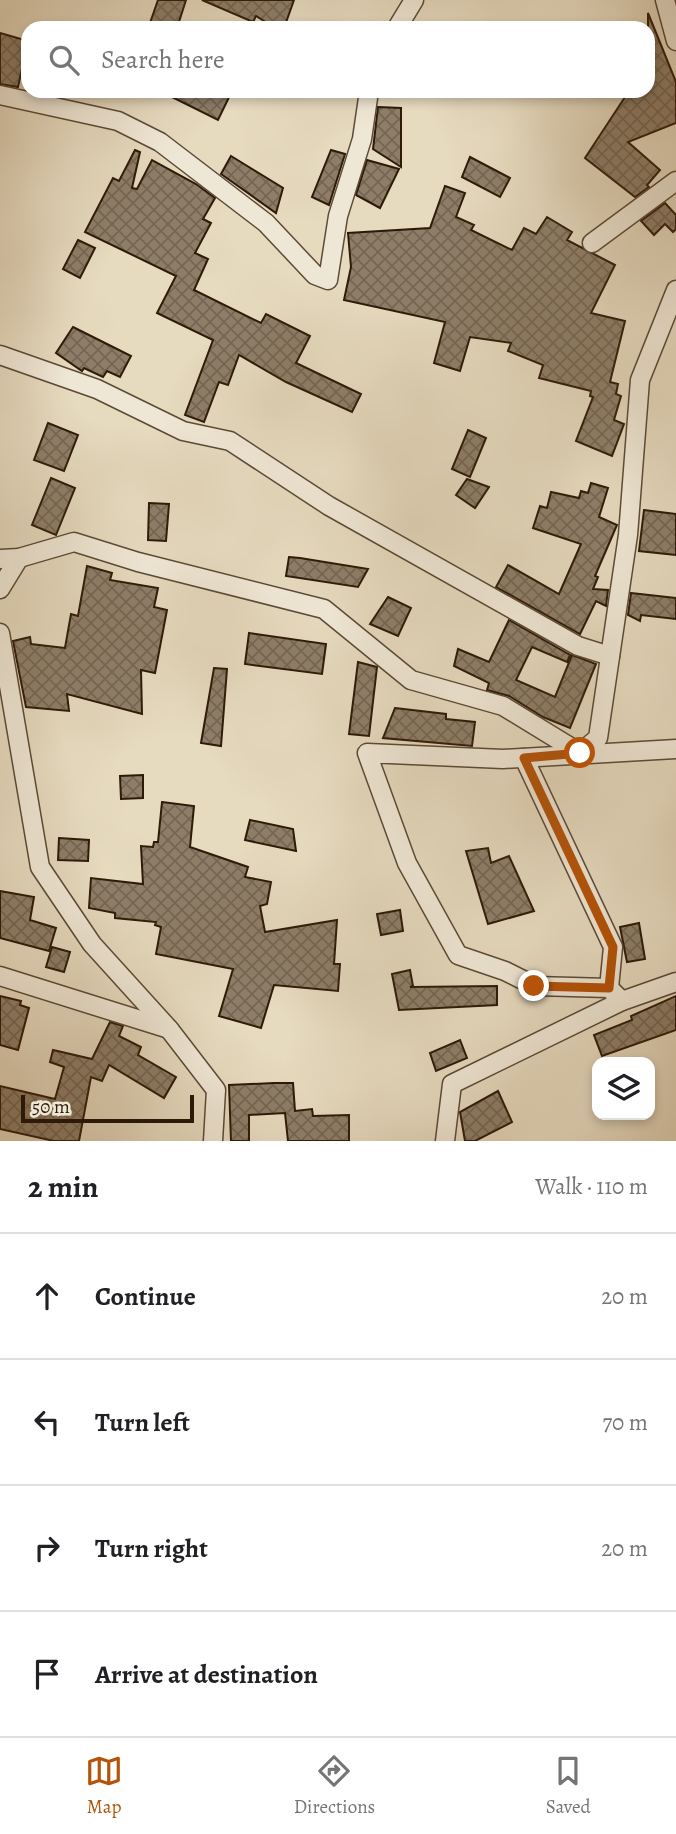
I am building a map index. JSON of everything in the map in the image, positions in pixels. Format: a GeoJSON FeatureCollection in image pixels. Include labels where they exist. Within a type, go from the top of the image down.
{"type":"FeatureCollection","features":[{"type":"Feature","properties":{"kind":"street"},"geometry":{"type":"LineString","coordinates":[[401,21],[414,0]]}},
{"type":"Feature","properties":{"kind":"street"},"geometry":{"type":"LineString","coordinates":[[665,0],[676,41]]}},
{"type":"Feature","properties":{"kind":"street"},"geometry":{"type":"LineString","coordinates":[[0,95],[118,121],[160,142],[266,223],[315,275],[328,280],[338,216],[362,139],[368,98]]}},
{"type":"Feature","properties":{"kind":"street"},"geometry":{"type":"LineString","coordinates":[[592,243],[676,181]]}},
{"type":"Feature","properties":{"kind":"street"},"geometry":{"type":"LineString","coordinates":[[580,753],[598,738],[628,535],[640,380],[676,290]]}},
{"type":"Feature","properties":{"kind":"street"},"geometry":{"type":"LineString","coordinates":[[0,355],[97,389],[183,431],[230,441],[329,506],[578,646],[610,656]]}},
{"type":"Feature","properties":{"kind":"street"},"geometry":{"type":"LineString","coordinates":[[0,559],[19,558],[74,542],[138,562],[324,610],[411,680],[503,706],[580,753]]}},
{"type":"Feature","properties":{"kind":"street"},"geometry":{"type":"LineString","coordinates":[[0,589],[19,558]]}},
{"type":"Feature","properties":{"kind":"street"},"geometry":{"type":"LineString","coordinates":[[0,633],[40,867],[92,944],[169,1029],[216,1090],[213,1141]]}},
{"type":"Feature","properties":{"kind":"street"},"geometry":{"type":"LineString","coordinates":[[622,1001],[609,988],[534,986],[505,971],[458,955],[407,863],[367,753],[524,758],[676,749]]}},
{"type":"Feature","properties":{"kind":"street"},"geometry":{"type":"LineString","coordinates":[[524,758],[613,947],[609,988]]}},
{"type":"Feature","properties":{"kind":"street"},"geometry":{"type":"LineString","coordinates":[[0,976],[169,1029]]}},
{"type":"Feature","properties":{"kind":"street"},"geometry":{"type":"LineString","coordinates":[[445,1141],[453,1084],[622,1001],[676,982]]}},
{"type":"Feature","properties":{"kind":"building"},"geometry":{"type":"Polygon","coordinates":[[[158,0],[186,0],[179,21],[151,21],[158,0]]]}},
{"type":"Feature","properties":{"kind":"building"},"geometry":{"type":"Polygon","coordinates":[[[202,0],[294,0],[286,21],[264,21],[256,16],[251,21],[202,0]]]}},
{"type":"Feature","properties":{"kind":"building"},"geometry":{"type":"Polygon","coordinates":[[[655,30],[676,82],[676,123],[628,142],[660,170],[647,185],[649,187],[635,197],[585,158],[624,98],[655,98],[655,30]]]}},
{"type":"Feature","properties":{"kind":"building"},"geometry":{"type":"Polygon","coordinates":[[[0,33],[21,39],[21,73],[18,87],[0,84],[0,33]]]}},
{"type":"Feature","properties":{"kind":"building"},"geometry":{"type":"Polygon","coordinates":[[[174,98],[229,98],[218,120],[174,98]]]}},
{"type":"Feature","properties":{"kind":"building"},"geometry":{"type":"Polygon","coordinates":[[[378,107],[401,108],[401,167],[373,149],[378,107]]]}},
{"type":"Feature","properties":{"kind":"building"},"geometry":{"type":"Polygon","coordinates":[[[135,150],[140,152],[132,188],[137,189],[152,160],[196,184],[215,198],[203,219],[211,223],[195,253],[208,259],[194,290],[261,323],[266,314],[310,336],[296,363],[361,394],[352,412],[286,382],[239,355],[228,385],[219,382],[204,422],[185,415],[213,340],[157,313],[176,276],[85,232],[113,178],[119,181],[135,150]]]}},
{"type":"Feature","properties":{"kind":"building"},"geometry":{"type":"Polygon","coordinates":[[[331,150],[345,154],[329,205],[312,197],[331,150]]]}},
{"type":"Feature","properties":{"kind":"building"},"geometry":{"type":"Polygon","coordinates":[[[231,156],[283,188],[276,213],[221,174],[231,156]]]}},
{"type":"Feature","properties":{"kind":"building"},"geometry":{"type":"Polygon","coordinates":[[[470,157],[510,178],[500,197],[462,177],[470,157]]]}},
{"type":"Feature","properties":{"kind":"building"},"geometry":{"type":"Polygon","coordinates":[[[367,160],[399,169],[380,208],[356,195],[367,160]]]}},
{"type":"Feature","properties":{"kind":"building"},"geometry":{"type":"Polygon","coordinates":[[[445,186],[465,193],[456,217],[474,225],[471,230],[512,250],[524,228],[536,234],[547,217],[572,232],[567,240],[615,265],[591,313],[625,321],[610,382],[618,384],[616,394],[621,396],[614,420],[624,424],[612,456],[576,441],[593,397],[590,396],[591,391],[539,378],[543,365],[508,351],[511,343],[470,337],[460,371],[434,363],[445,322],[344,300],[351,267],[348,233],[430,228],[445,186]]]}},
{"type":"Feature","properties":{"kind":"building"},"geometry":{"type":"Polygon","coordinates":[[[665,203],[676,215],[676,229],[673,232],[665,224],[654,235],[641,221],[665,203]]]}},
{"type":"Feature","properties":{"kind":"building"},"geometry":{"type":"Polygon","coordinates":[[[78,240],[95,248],[80,278],[63,269],[78,240]]]}},
{"type":"Feature","properties":{"kind":"building"},"geometry":{"type":"Polygon","coordinates":[[[73,327],[131,356],[120,377],[107,371],[103,377],[84,368],[82,371],[56,353],[73,327]]]}},
{"type":"Feature","properties":{"kind":"building"},"geometry":{"type":"Polygon","coordinates":[[[48,423],[78,435],[64,471],[34,460],[48,423]]]}},
{"type":"Feature","properties":{"kind":"building"},"geometry":{"type":"Polygon","coordinates":[[[468,430],[486,438],[470,477],[452,469],[468,430]]]}},
{"type":"Feature","properties":{"kind":"building"},"geometry":{"type":"Polygon","coordinates":[[[51,478],[75,488],[56,535],[32,525],[51,478]]]}},
{"type":"Feature","properties":{"kind":"building"},"geometry":{"type":"Polygon","coordinates":[[[467,479],[489,487],[475,508],[456,495],[467,479]]]}},
{"type":"Feature","properties":{"kind":"building"},"geometry":{"type":"Polygon","coordinates":[[[591,483],[608,488],[599,517],[617,525],[595,576],[598,577],[593,589],[608,590],[606,606],[596,601],[580,634],[496,587],[508,565],[559,594],[581,544],[533,528],[540,506],[547,508],[551,492],[579,498],[581,491],[588,493],[591,483]]]}},
{"type":"Feature","properties":{"kind":"building"},"geometry":{"type":"Polygon","coordinates":[[[149,503],[169,504],[166,541],[148,540],[149,503]]]}},
{"type":"Feature","properties":{"kind":"building"},"geometry":{"type":"Polygon","coordinates":[[[644,510],[676,514],[676,555],[639,551],[644,510]]]}},
{"type":"Feature","properties":{"kind":"building"},"geometry":{"type":"Polygon","coordinates":[[[289,557],[368,569],[358,587],[286,576],[289,557]]]}},
{"type":"Feature","properties":{"kind":"building"},"geometry":{"type":"Polygon","coordinates":[[[87,566],[112,573],[110,580],[158,588],[154,607],[167,610],[155,673],[141,670],[142,714],[67,694],[69,711],[26,707],[13,641],[30,637],[31,644],[65,648],[71,614],[78,616],[87,566]]]}},
{"type":"Feature","properties":{"kind":"building"},"geometry":{"type":"Polygon","coordinates":[[[631,593],[676,598],[676,619],[641,615],[640,621],[628,615],[631,593]]]}},
{"type":"Feature","properties":{"kind":"building"},"geometry":{"type":"Polygon","coordinates":[[[388,597],[411,608],[398,636],[370,624],[388,597]]]}},
{"type":"Feature","properties":{"kind":"building"},"geometry":{"type":"Polygon","coordinates":[[[509,620],[570,655],[567,662],[532,647],[516,680],[555,697],[572,655],[596,664],[570,728],[543,717],[509,696],[487,690],[489,683],[454,666],[458,649],[489,662],[509,620]]]}},
{"type":"Feature","properties":{"kind":"building"},"geometry":{"type":"Polygon","coordinates":[[[249,633],[326,644],[322,674],[245,664],[249,633]]]}},
{"type":"Feature","properties":{"kind":"building"},"geometry":{"type":"Polygon","coordinates":[[[358,662],[377,667],[369,736],[349,734],[358,662]]]}},
{"type":"Feature","properties":{"kind":"building"},"geometry":{"type":"Polygon","coordinates":[[[214,668],[227,669],[221,746],[201,743],[214,668]]]}},
{"type":"Feature","properties":{"kind":"building"},"geometry":{"type":"Polygon","coordinates":[[[395,708],[446,714],[446,719],[475,722],[472,746],[383,738],[395,708]]]}},
{"type":"Feature","properties":{"kind":"building"},"geometry":{"type":"Polygon","coordinates":[[[143,775],[143,798],[121,799],[120,776],[143,775]]]}},
{"type":"Feature","properties":{"kind":"building"},"geometry":{"type":"Polygon","coordinates":[[[162,802],[194,806],[190,847],[248,867],[245,877],[271,882],[267,904],[260,906],[265,932],[337,920],[334,964],[340,964],[338,991],[274,985],[261,1028],[219,1016],[233,969],[156,954],[161,927],[155,925],[156,922],[115,918],[115,913],[89,908],[91,878],[143,884],[141,846],[153,847],[154,842],[158,842],[162,802]]]}},
{"type":"Feature","properties":{"kind":"building"},"geometry":{"type":"Polygon","coordinates":[[[250,820],[293,829],[296,851],[245,840],[250,820]]]}},
{"type":"Feature","properties":{"kind":"building"},"geometry":{"type":"Polygon","coordinates":[[[59,838],[89,840],[88,861],[58,860],[59,838]]]}},
{"type":"Feature","properties":{"kind":"building"},"geometry":{"type":"Polygon","coordinates":[[[488,848],[491,863],[509,856],[534,911],[488,924],[466,851],[488,848]]]}},
{"type":"Feature","properties":{"kind":"building"},"geometry":{"type":"Polygon","coordinates":[[[0,891],[34,897],[30,920],[56,928],[49,951],[0,938],[0,891]]]}},
{"type":"Feature","properties":{"kind":"building"},"geometry":{"type":"Polygon","coordinates":[[[400,910],[403,931],[381,935],[377,914],[400,910]]]}},
{"type":"Feature","properties":{"kind":"building"},"geometry":{"type":"Polygon","coordinates":[[[639,923],[645,959],[627,962],[620,927],[639,923]]]}},
{"type":"Feature","properties":{"kind":"building"},"geometry":{"type":"Polygon","coordinates":[[[52,947],[70,952],[64,972],[46,967],[52,947]]]}},
{"type":"Feature","properties":{"kind":"building"},"geometry":{"type":"Polygon","coordinates":[[[410,970],[413,986],[410,987],[497,986],[497,1005],[399,1010],[392,974],[410,970]]]}},
{"type":"Feature","properties":{"kind":"building"},"geometry":{"type":"Polygon","coordinates":[[[0,996],[21,1001],[20,1005],[29,1008],[18,1050],[0,1045],[0,996]]]}},
{"type":"Feature","properties":{"kind":"building"},"geometry":{"type":"Polygon","coordinates":[[[676,996],[676,1030],[602,1056],[594,1035],[632,1020],[631,1016],[676,996]]]}},
{"type":"Feature","properties":{"kind":"building"},"geometry":{"type":"Polygon","coordinates":[[[110,1022],[123,1026],[119,1036],[141,1047],[138,1055],[176,1077],[164,1098],[109,1065],[102,1081],[91,1077],[79,1141],[54,1141],[0,1129],[0,1086],[55,1099],[64,1067],[50,1062],[53,1050],[92,1059],[110,1022]]]}},
{"type":"Feature","properties":{"kind":"building"},"geometry":{"type":"Polygon","coordinates":[[[460,1040],[467,1058],[436,1071],[430,1053],[460,1040]]]}},
{"type":"Feature","properties":{"kind":"building"},"geometry":{"type":"Polygon","coordinates":[[[293,1083],[295,1111],[312,1109],[313,1116],[349,1115],[349,1141],[288,1141],[285,1113],[249,1115],[249,1141],[231,1141],[229,1085],[293,1083]]]}},
{"type":"Feature","properties":{"kind":"building"},"geometry":{"type":"Polygon","coordinates":[[[498,1091],[512,1122],[475,1141],[465,1141],[460,1112],[498,1091]]]}},
{"type":"Feature","properties":{"kind":"route"},"geometry":{"type":"LineString","coordinates":[[534,986],[588,990],[609,988],[613,947],[524,758],[580,753]]}}]}
